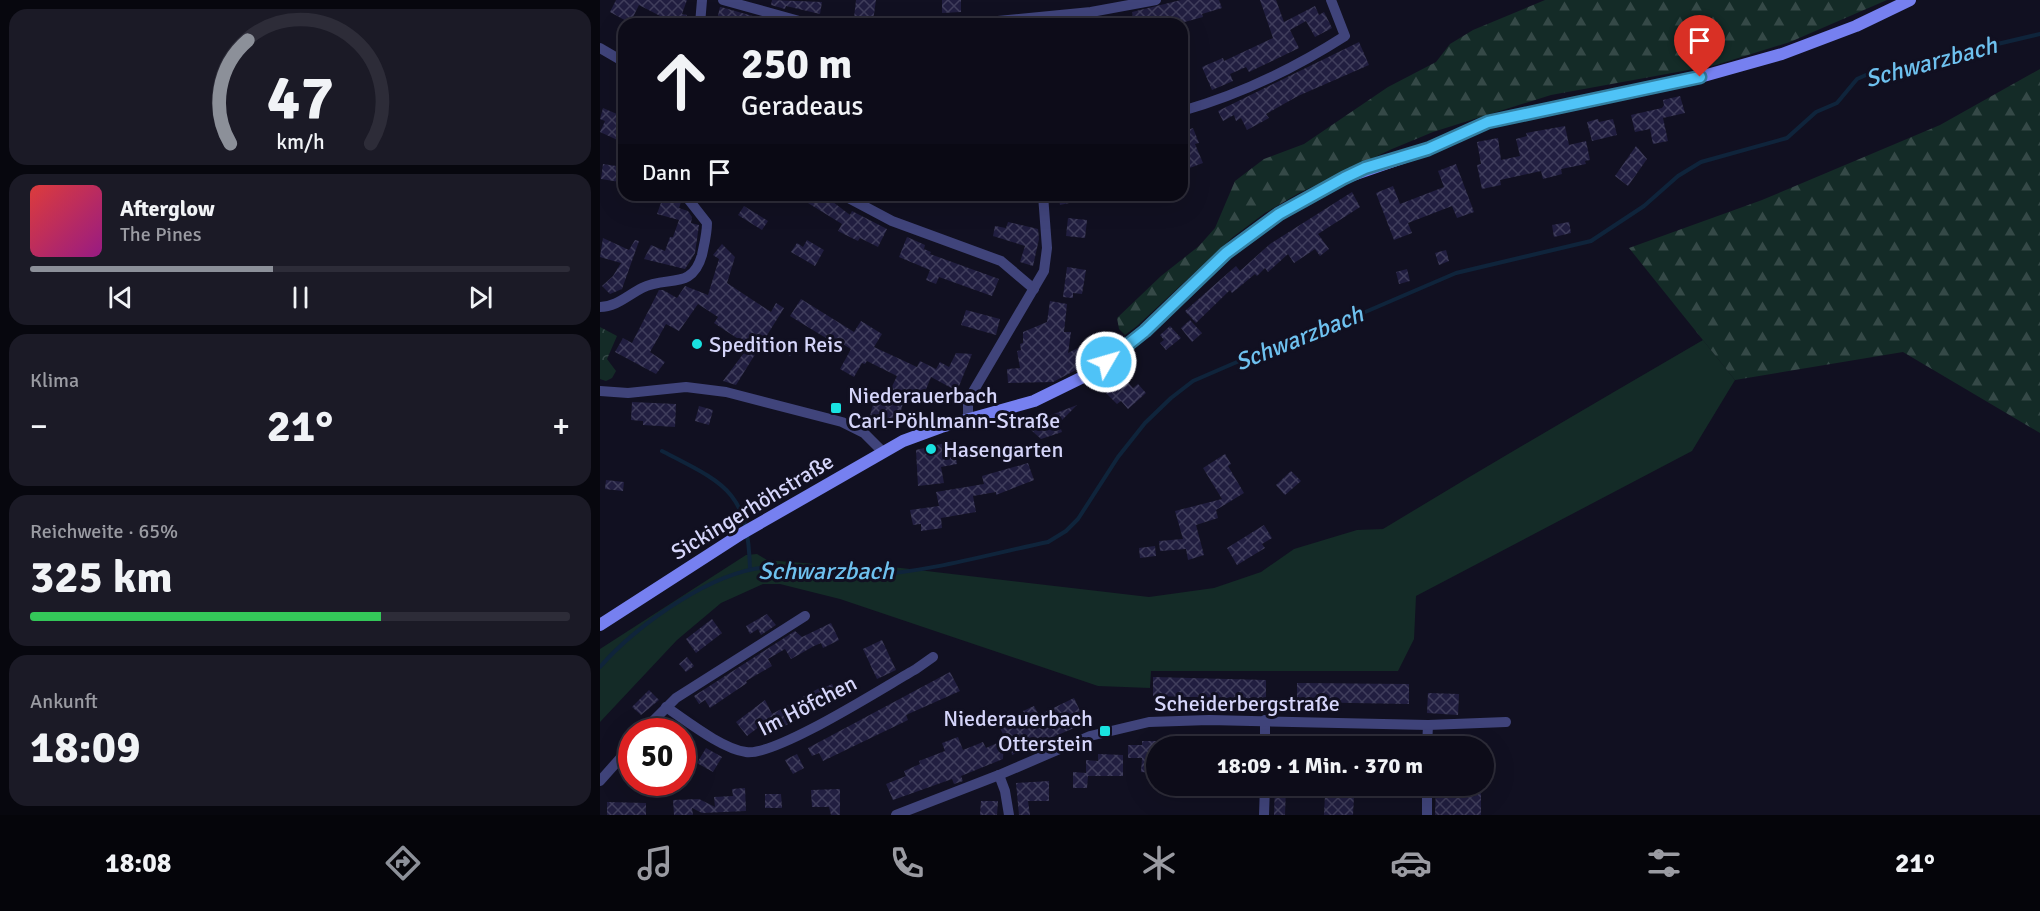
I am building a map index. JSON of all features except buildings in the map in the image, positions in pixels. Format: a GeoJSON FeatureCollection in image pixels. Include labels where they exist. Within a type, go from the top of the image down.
{"type":"FeatureCollection","features":[{"type":"Feature","properties":{"kind":"main road","name":"Sickingerhöhstraße"},"geometry":{"type":"LineString","coordinates":[[600,625],[741,534],[883,452],[920,434],[1034,401],[1092,371],[1145,331],[1226,253],[1312,194],[1365,168],[1428,149],[1488,122],[1739,67],[1856,26],[1910,0]]}},
{"type":"Feature","properties":{"kind":"street"},"geometry":{"type":"LineString","coordinates":[[700,18],[702,0]]}},
{"type":"Feature","properties":{"kind":"street"},"geometry":{"type":"LineString","coordinates":[[723,0],[788,18]]}},
{"type":"Feature","properties":{"kind":"street"},"geometry":{"type":"LineString","coordinates":[[1029,18],[1091,12],[1156,0]]}},
{"type":"Feature","properties":{"kind":"street"},"geometry":{"type":"LineString","coordinates":[[1188,109],[1248,87],[1305,60],[1345,36],[1331,0]]}},
{"type":"Feature","properties":{"kind":"street"},"geometry":{"type":"LineString","coordinates":[[600,48],[618,58]]}},
{"type":"Feature","properties":{"kind":"street"},"geometry":{"type":"LineString","coordinates":[[600,307],[617,303],[644,287],[687,278],[695,272],[706,240],[706,223],[690,201]]}},
{"type":"Feature","properties":{"kind":"street"},"geometry":{"type":"LineString","coordinates":[[854,201],[892,221],[1001,261],[1034,289]]}},
{"type":"Feature","properties":{"kind":"street"},"geometry":{"type":"LineString","coordinates":[[968,420],[968,403],[974,390],[1034,289],[1046,263],[1043,201]]}},
{"type":"Feature","properties":{"kind":"street"},"geometry":{"type":"LineString","coordinates":[[600,391],[628,393],[686,387],[726,392],[842,422],[864,433],[883,452]]}},
{"type":"Feature","properties":{"kind":"street"},"geometry":{"type":"LineString","coordinates":[[655,718],[699,682],[805,616]]}},
{"type":"Feature","properties":{"kind":"street","name":"Im Höfchen"},"geometry":{"type":"LineString","coordinates":[[666,707],[738,751],[757,753],[784,742],[916,669],[933,657]]}},
{"type":"Feature","properties":{"kind":"street","name":"Scheiderbergstraße"},"geometry":{"type":"LineString","coordinates":[[896,815],[999,776],[1105,731],[1171,720],[1265,720],[1428,725],[1506,722]]}},
{"type":"Feature","properties":{"kind":"street"},"geometry":{"type":"LineString","coordinates":[[1265,720],[1265,736]]}},
{"type":"Feature","properties":{"kind":"street"},"geometry":{"type":"LineString","coordinates":[[1428,725],[1428,736]]}},
{"type":"Feature","properties":{"kind":"street"},"geometry":{"type":"LineString","coordinates":[[600,781],[618,761]]}},
{"type":"Feature","properties":{"kind":"street"},"geometry":{"type":"LineString","coordinates":[[999,776],[1005,790],[1009,815]]}},
{"type":"Feature","properties":{"kind":"street"},"geometry":{"type":"LineString","coordinates":[[1264,815],[1265,796]]}},
{"type":"Feature","properties":{"kind":"street"},"geometry":{"type":"LineString","coordinates":[[1427,796],[1427,815]]}},
{"type":"Feature","properties":{"kind":"green space"},"geometry":{"type":"Polygon","coordinates":[[[1545,0],[1887,0],[1790,42],[1716,65],[1551,95],[1433,132],[1392,149],[1299,193],[1265,213],[1233,237],[1137,326],[1125,335],[1119,329],[1117,318],[1161,276],[1199,246],[1215,228],[1235,181],[1264,159],[1304,144],[1388,87],[1436,62],[1450,44],[1473,30],[1545,0]]]}},
{"type":"Feature","properties":{"kind":"green space"},"geometry":{"type":"Polygon","coordinates":[[[2040,69],[2040,433],[1903,352],[1735,380],[1629,248],[1762,200],[1940,125],[2040,69]]]}},
{"type":"Feature","properties":{"kind":"green space"},"geometry":{"type":"Polygon","coordinates":[[[600,327],[617,336],[607,359],[616,371],[612,378],[606,381],[600,379],[600,327]]]}},
{"type":"Feature","properties":{"kind":"green space"},"geometry":{"type":"Polygon","coordinates":[[[1703,340],[1735,380],[1692,451],[1416,596],[1414,639],[1398,671],[1151,671],[1150,688],[1098,686],[840,599],[780,584],[763,584],[721,603],[677,640],[600,722],[600,649],[746,555],[757,554],[767,560],[864,568],[884,566],[1149,597],[1214,588],[1261,572],[1294,549],[1357,530],[1383,529],[1703,340]]]}},
{"type":"Feature","properties":{"kind":"waterway","name":"Schwarzbach"},"geometry":{"type":"LineString","coordinates":[[600,667],[634,634],[679,601],[728,577],[752,570],[774,567],[861,576],[895,573],[939,566],[1048,542],[1066,531],[1078,519],[1118,457],[1145,423],[1193,381],[1267,349],[1307,337],[1456,273],[1591,241],[1644,206],[1678,176],[1701,162],[1787,138],[1816,112],[1837,103],[1857,79],[1866,75],[2040,34]]}},
{"type":"Feature","properties":{"kind":"waterway"},"geometry":{"type":"LineString","coordinates":[[662,451],[702,472],[729,493],[738,506],[744,522],[750,569]]}},
{"type":"Feature","properties":{"kind":"place","name":"Spedition Reis"},"geometry":{"type":"Point","coordinates":[697,344]}},
{"type":"Feature","properties":{"kind":"place","name":"Niederauerbach Carl-Pöhlmann-Straße"},"geometry":{"type":"Point","coordinates":[836,408]}},
{"type":"Feature","properties":{"kind":"place","name":"Hasengarten"},"geometry":{"type":"Point","coordinates":[931,449]}},
{"type":"Feature","properties":{"kind":"place","name":"Niederauerbach Otterstein"},"geometry":{"type":"Point","coordinates":[1105,731]}},
{"type":"Feature","properties":{"kind":"route"},"geometry":{"type":"LineString","coordinates":[[1106,362],[1145,331],[1226,253],[1279,214],[1344,178],[1365,168],[1428,149],[1488,122],[1529,111],[1700,77]]}}]}
